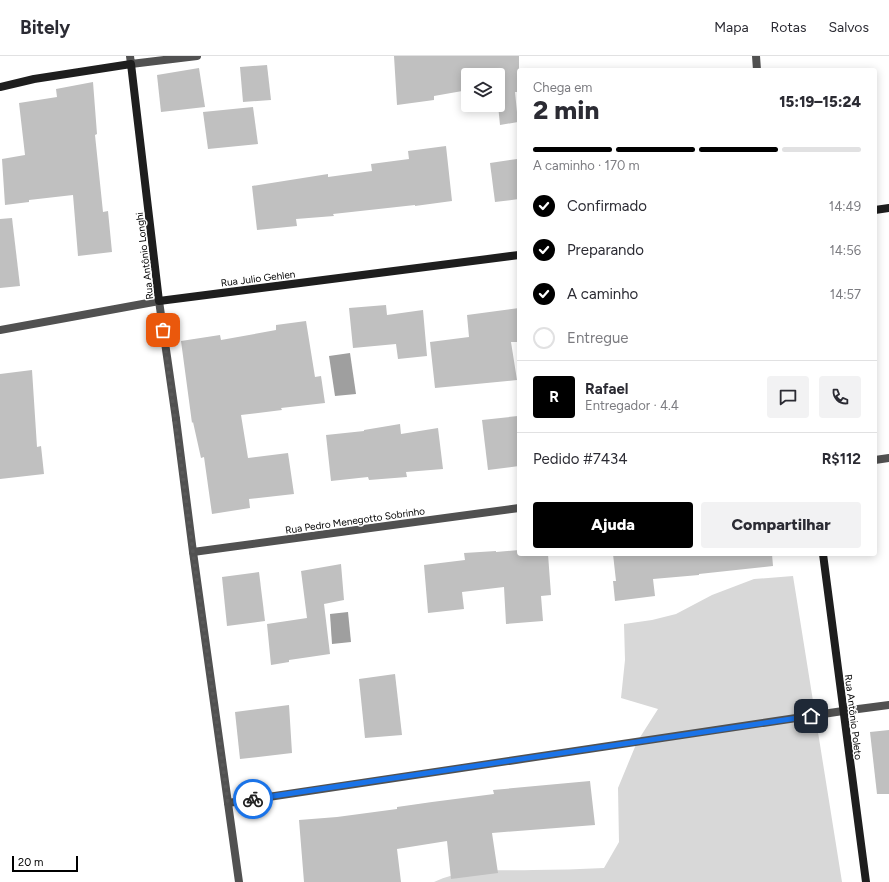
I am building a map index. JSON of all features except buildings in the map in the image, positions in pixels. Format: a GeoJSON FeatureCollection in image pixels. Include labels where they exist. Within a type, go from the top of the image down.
{"type":"FeatureCollection","features":[{"type":"Feature","properties":{"kind":"street"},"geometry":{"type":"LineString","coordinates":[[0,87],[130,60],[197,56]]}},
{"type":"Feature","properties":{"kind":"street"},"geometry":{"type":"LineString","coordinates":[[756,56],[758,68]]}},
{"type":"Feature","properties":{"kind":"street","name":"Rua Antônio Longhi"},"geometry":{"type":"LineString","coordinates":[[130,60],[159,301],[239,882]]}},
{"type":"Feature","properties":{"kind":"street"},"geometry":{"type":"LineString","coordinates":[[877,210],[889,208]]}},
{"type":"Feature","properties":{"kind":"street","name":"Rua Julio Gehlen"},"geometry":{"type":"LineString","coordinates":[[0,330],[159,301],[517,255]]}},
{"type":"Feature","properties":{"kind":"street"},"geometry":{"type":"LineString","coordinates":[[877,460],[889,458]]}},
{"type":"Feature","properties":{"kind":"street","name":"Rua Pedro Menegotto Sobrinho"},"geometry":{"type":"LineString","coordinates":[[193,552],[517,508]]}},
{"type":"Feature","properties":{"kind":"street","name":"Rua Antônio Poleto"},"geometry":{"type":"LineString","coordinates":[[823,556],[866,882]]}},
{"type":"Feature","properties":{"kind":"street"},"geometry":{"type":"LineString","coordinates":[[228,803],[889,705]]}},
{"type":"Feature","properties":{"kind":"shaded area"},"geometry":{"type":"Polygon","coordinates":[[[350,353],[356,394],[335,396],[329,356],[350,353]]]}},
{"type":"Feature","properties":{"kind":"shaded area"},"geometry":{"type":"Polygon","coordinates":[[[793,576],[842,882],[434,882],[446,877],[470,872],[604,868],[619,842],[618,788],[637,742],[658,709],[621,698],[625,660],[624,624],[652,620],[676,614],[712,595],[754,579],[793,576]]]}},
{"type":"Feature","properties":{"kind":"shaded area"},"geometry":{"type":"Polygon","coordinates":[[[348,612],[351,642],[332,644],[330,614],[348,612]]]}},
{"type":"Feature","properties":{"kind":"way so far"},"geometry":{"type":"LineString","coordinates":[[163,330],[228,803],[253,799]]}},
{"type":"Feature","properties":{"kind":"route"},"geometry":{"type":"LineString","coordinates":[[253,799],[811,716]]}}]}
